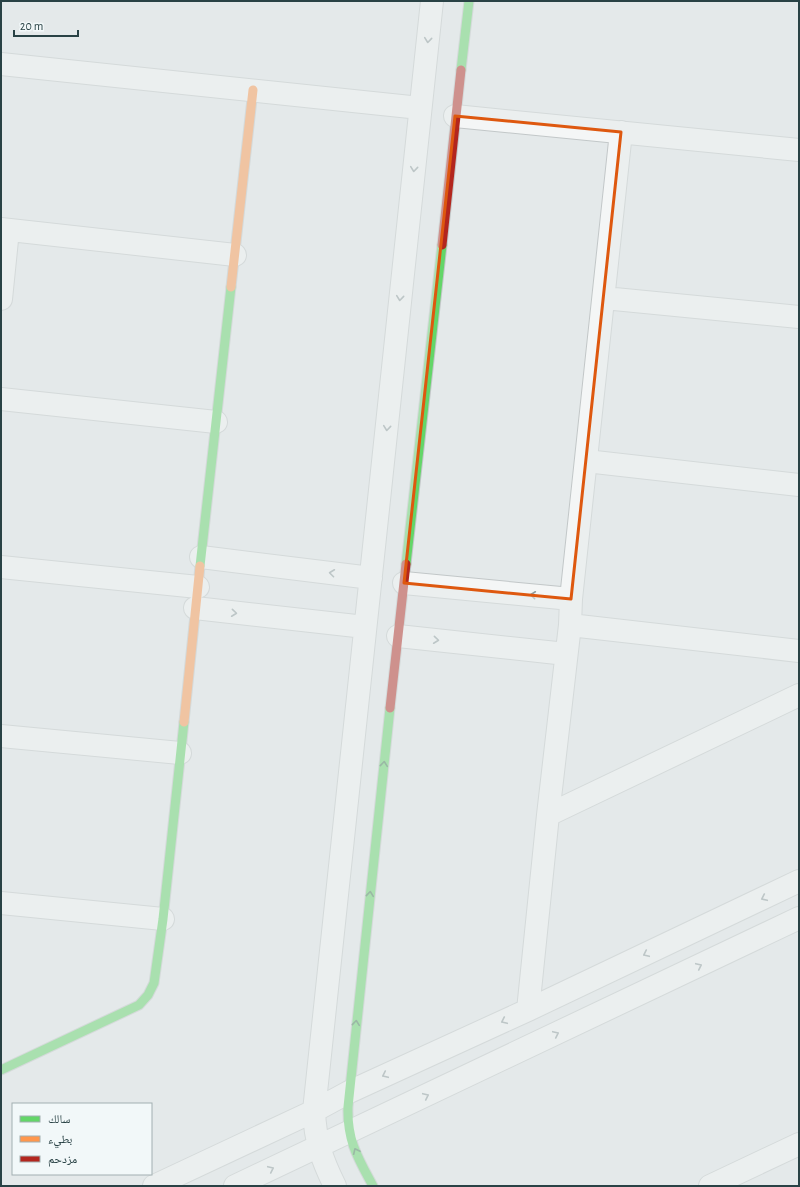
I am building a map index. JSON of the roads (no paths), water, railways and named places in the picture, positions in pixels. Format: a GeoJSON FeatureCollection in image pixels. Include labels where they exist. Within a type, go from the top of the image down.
{"type":"FeatureCollection","features":[{"type":"Feature","properties":{"kind":"street"},"geometry":{"type":"LineString","coordinates":[[335,1186],[318,1147],[314,1110],[432,1]]}},
{"type":"Feature","properties":{"kind":"street"},"geometry":{"type":"LineString","coordinates":[[373,1186],[354,1148],[349,1132],[349,1092],[455,116],[469,1]]}},
{"type":"Feature","properties":{"kind":"street"},"geometry":{"type":"LineString","coordinates":[[1,64],[420,108]]}},
{"type":"Feature","properties":{"kind":"street"},"geometry":{"type":"LineString","coordinates":[[1,1070],[139,1005],[146,999],[154,983],[163,918],[195,608],[253,90]]}},
{"type":"Feature","properties":{"kind":"street"},"geometry":{"type":"LineString","coordinates":[[455,116],[799,150]]}},
{"type":"Feature","properties":{"kind":"street"},"geometry":{"type":"LineString","coordinates":[[528,1010],[548,815],[570,625],[571,599],[621,132]]}},
{"type":"Feature","properties":{"kind":"street"},"geometry":{"type":"LineString","coordinates":[[1,299],[5,230],[235,255]]}},
{"type":"Feature","properties":{"kind":"street"},"geometry":{"type":"LineString","coordinates":[[604,298],[799,317]]}},
{"type":"Feature","properties":{"kind":"street"},"geometry":{"type":"LineString","coordinates":[[1,399],[216,422]]}},
{"type":"Feature","properties":{"kind":"street"},"geometry":{"type":"LineString","coordinates":[[586,461],[799,485]]}},
{"type":"Feature","properties":{"kind":"street"},"geometry":{"type":"LineString","coordinates":[[201,557],[371,578]]}},
{"type":"Feature","properties":{"kind":"street"},"geometry":{"type":"LineString","coordinates":[[1,567],[198,587]]}},
{"type":"Feature","properties":{"kind":"street"},"geometry":{"type":"LineString","coordinates":[[404,583],[571,599]]}},
{"type":"Feature","properties":{"kind":"street"},"geometry":{"type":"LineString","coordinates":[[195,608],[365,627]]}},
{"type":"Feature","properties":{"kind":"street"},"geometry":{"type":"LineString","coordinates":[[570,625],[799,650]]}},
{"type":"Feature","properties":{"kind":"street"},"geometry":{"type":"LineString","coordinates":[[398,636],[566,654]]}},
{"type":"Feature","properties":{"kind":"street"},"geometry":{"type":"LineString","coordinates":[[548,815],[799,696]]}},
{"type":"Feature","properties":{"kind":"street"},"geometry":{"type":"LineString","coordinates":[[1,736],[180,753]]}},
{"type":"Feature","properties":{"kind":"street"},"geometry":{"type":"LineString","coordinates":[[154,1186],[349,1092],[528,1010],[799,881]]}},
{"type":"Feature","properties":{"kind":"street"},"geometry":{"type":"LineString","coordinates":[[1,902],[163,918]]}},
{"type":"Feature","properties":{"kind":"street"},"geometry":{"type":"LineString","coordinates":[[235,1186],[799,918]]}},
{"type":"Feature","properties":{"kind":"street"},"geometry":{"type":"LineString","coordinates":[[710,1186],[799,1144]]}}]}
